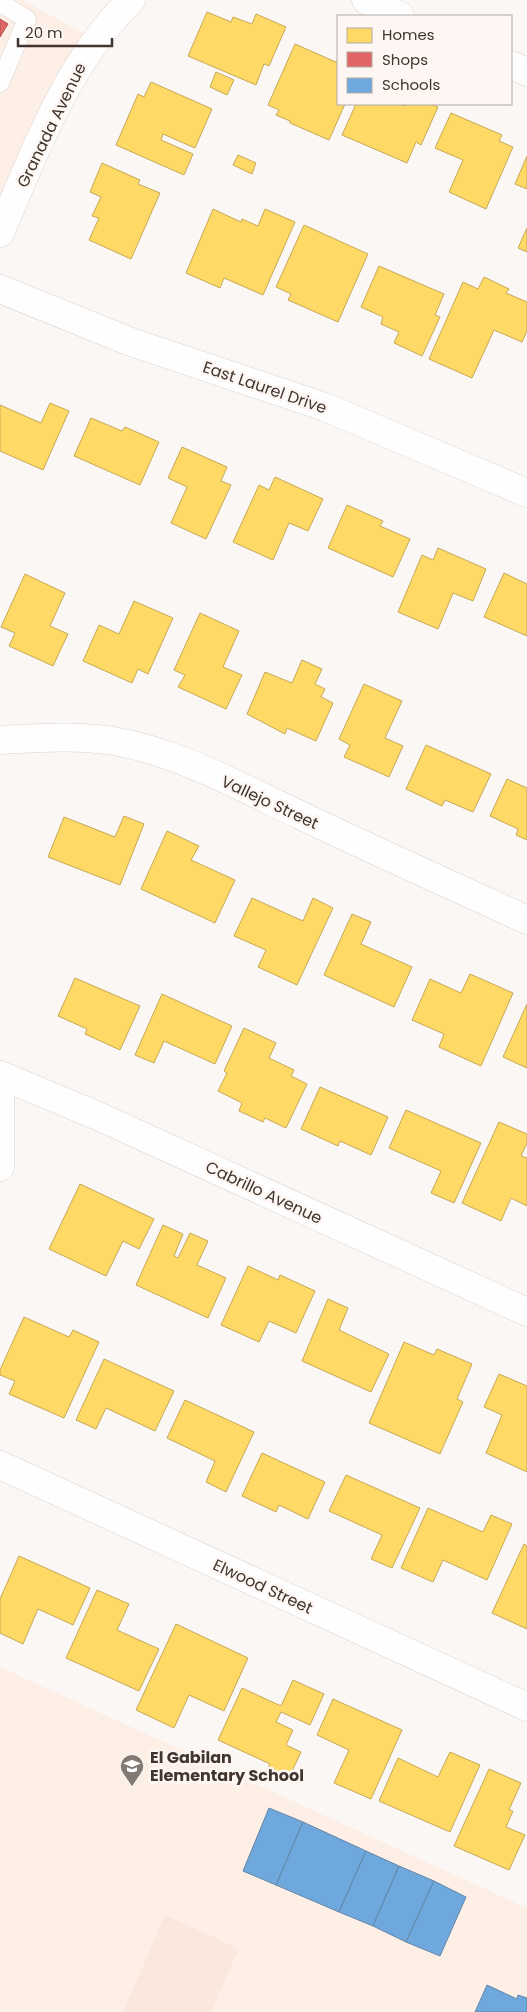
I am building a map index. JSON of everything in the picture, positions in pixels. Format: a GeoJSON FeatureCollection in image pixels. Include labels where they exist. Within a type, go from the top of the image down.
{"type":"FeatureCollection","features":[{"type":"Feature","properties":{"kind":"street","name":"Granada Avenue"},"geometry":{"type":"LineString","coordinates":[[0,233],[72,78],[90,48],[131,0]]}},
{"type":"Feature","properties":{"kind":"street"},"geometry":{"type":"LineString","coordinates":[[366,0],[398,15]]}},
{"type":"Feature","properties":{"kind":"street"},"geometry":{"type":"LineString","coordinates":[[512,65],[527,72]]}},
{"type":"Feature","properties":{"kind":"street","name":"East Laurel Drive"},"geometry":{"type":"LineString","coordinates":[[0,289],[131,342],[325,407],[527,492]]}},
{"type":"Feature","properties":{"kind":"street","name":"Vallejo Street"},"geometry":{"type":"LineString","coordinates":[[0,740],[65,737],[114,741],[166,755],[229,782],[527,920]]}},
{"type":"Feature","properties":{"kind":"street"},"geometry":{"type":"LineString","coordinates":[[0,1075],[0,1167]]}},
{"type":"Feature","properties":{"kind":"street","name":"Cabrillo Avenue"},"geometry":{"type":"LineString","coordinates":[[0,1075],[98,1116],[527,1312]]}},
{"type":"Feature","properties":{"kind":"street","name":"Elwood Street"},"geometry":{"type":"LineString","coordinates":[[0,1465],[527,1706]]}},
{"type":"Feature","properties":{"kind":"lane"},"geometry":{"type":"LineString","coordinates":[[0,3],[27,19],[0,83]]}},
{"type":"Feature","properties":{"kind":"shaded area"},"geometry":{"type":"Polygon","coordinates":[[[0,0],[23,0],[91,38],[0,206],[0,0]]]}},
{"type":"Feature","properties":{"kind":"shaded area","name":"El Gabilan Elementary School"},"geometry":{"type":"Polygon","coordinates":[[[0,1667],[527,1908],[527,2012],[0,2012],[0,1667]]]}},
{"type":"Feature","properties":{"kind":"shaded area"},"geometry":{"type":"Polygon","coordinates":[[[165,1915],[239,1949],[211,2012],[123,2012],[165,1915]]]}},
{"type":"Feature","properties":{"kind":"building: Homes"},"geometry":{"type":"Polygon","coordinates":[[[207,12],[231,22],[233,17],[252,24],[256,14],[286,27],[269,66],[264,64],[256,85],[188,56],[207,12]]]}},
{"type":"Feature","properties":{"kind":"building: Homes"},"geometry":{"type":"Polygon","coordinates":[[[295,44],[337,63],[337,105],[345,105],[329,140],[276,115],[279,110],[268,105],[295,44]]]}},
{"type":"Feature","properties":{"kind":"building: Homes"},"geometry":{"type":"Polygon","coordinates":[[[216,72],[234,80],[227,95],[210,87],[216,72]]]}},
{"type":"Feature","properties":{"kind":"building: Homes"},"geometry":{"type":"Polygon","coordinates":[[[151,82],[212,109],[195,148],[163,134],[161,140],[193,154],[184,175],[116,145],[138,94],[144,97],[151,82]]]}},
{"type":"Feature","properties":{"kind":"building: Homes"},"geometry":{"type":"Polygon","coordinates":[[[356,105],[433,105],[438,107],[421,145],[416,142],[407,163],[342,135],[356,105]]]}},
{"type":"Feature","properties":{"kind":"building: Homes"},"geometry":{"type":"Polygon","coordinates":[[[451,113],[502,135],[499,141],[513,147],[486,209],[449,192],[463,160],[435,148],[451,113]]]}},
{"type":"Feature","properties":{"kind":"building: Homes"},"geometry":{"type":"Polygon","coordinates":[[[238,155],[256,163],[252,174],[233,165],[238,155]]]}},
{"type":"Feature","properties":{"kind":"building: Homes"},"geometry":{"type":"Polygon","coordinates":[[[527,156],[527,189],[515,184],[527,156]]]}},
{"type":"Feature","properties":{"kind":"building: Homes"},"geometry":{"type":"Polygon","coordinates":[[[102,163],[140,180],[138,184],[160,193],[131,259],[89,240],[99,218],[92,216],[101,197],[90,192],[102,163]]]}},
{"type":"Feature","properties":{"kind":"building: Homes"},"geometry":{"type":"Polygon","coordinates":[[[213,209],[241,222],[242,219],[258,226],[265,209],[295,222],[263,295],[224,278],[220,288],[186,273],[213,209]]]}},
{"type":"Feature","properties":{"kind":"building: Homes"},"geometry":{"type":"Polygon","coordinates":[[[304,225],[368,254],[338,322],[288,300],[291,294],[276,287],[304,225]]]}},
{"type":"Feature","properties":{"kind":"building: Homes"},"geometry":{"type":"Polygon","coordinates":[[[527,228],[527,252],[518,248],[527,228]]]}},
{"type":"Feature","properties":{"kind":"building: Homes"},"geometry":{"type":"Polygon","coordinates":[[[379,266],[444,294],[435,315],[440,317],[422,356],[394,343],[399,332],[381,324],[383,317],[361,307],[379,266]]]}},
{"type":"Feature","properties":{"kind":"building: Homes"},"geometry":{"type":"Polygon","coordinates":[[[484,277],[509,289],[506,293],[527,302],[527,331],[522,342],[494,330],[472,378],[429,359],[463,282],[478,289],[484,277]]]}},
{"type":"Feature","properties":{"kind":"building: Homes"},"geometry":{"type":"Polygon","coordinates":[[[50,403],[69,411],[43,470],[0,451],[0,405],[41,423],[50,403]]]}},
{"type":"Feature","properties":{"kind":"building: Homes"},"geometry":{"type":"Polygon","coordinates":[[[91,418],[122,431],[125,427],[159,442],[140,485],[74,456],[91,418]]]}},
{"type":"Feature","properties":{"kind":"building: Homes"},"geometry":{"type":"Polygon","coordinates":[[[182,447],[227,467],[221,481],[231,485],[206,539],[171,523],[187,487],[168,478],[182,447]]]}},
{"type":"Feature","properties":{"kind":"building: Homes"},"geometry":{"type":"Polygon","coordinates":[[[275,477],[323,499],[308,531],[289,523],[273,560],[233,542],[259,485],[269,490],[275,477]]]}},
{"type":"Feature","properties":{"kind":"building: Homes"},"geometry":{"type":"Polygon","coordinates":[[[347,505],[383,521],[380,526],[410,539],[393,577],[328,548],[347,505]]]}},
{"type":"Feature","properties":{"kind":"building: Homes"},"geometry":{"type":"Polygon","coordinates":[[[438,548],[486,569],[473,601],[453,593],[438,629],[398,612],[422,555],[433,560],[438,548]]]}},
{"type":"Feature","properties":{"kind":"building: Homes"},"geometry":{"type":"Polygon","coordinates":[[[504,573],[527,584],[527,636],[484,617],[504,573]]]}},
{"type":"Feature","properties":{"kind":"building: Homes"},"geometry":{"type":"Polygon","coordinates":[[[25,574],[65,593],[50,626],[68,634],[53,666],[9,646],[15,633],[1,627],[25,574]]]}},
{"type":"Feature","properties":{"kind":"building: Homes"},"geometry":{"type":"Polygon","coordinates":[[[134,601],[173,618],[148,674],[138,669],[132,683],[83,661],[99,625],[119,634],[134,601]]]}},
{"type":"Feature","properties":{"kind":"building: Homes"},"geometry":{"type":"Polygon","coordinates":[[[200,613],[239,631],[223,667],[242,675],[226,709],[178,687],[185,675],[174,670],[200,613]]]}},
{"type":"Feature","properties":{"kind":"building: Homes"},"geometry":{"type":"Polygon","coordinates":[[[302,660],[322,669],[315,684],[325,689],[321,697],[333,703],[316,741],[287,728],[285,734],[247,714],[265,672],[292,683],[302,660]]]}},
{"type":"Feature","properties":{"kind":"building: Homes"},"geometry":{"type":"Polygon","coordinates":[[[364,684],[402,701],[385,738],[403,746],[389,777],[344,757],[350,745],[339,739],[364,684]]]}},
{"type":"Feature","properties":{"kind":"building: Homes"},"geometry":{"type":"Polygon","coordinates":[[[426,745],[491,774],[473,812],[445,800],[442,806],[406,789],[426,745]]]}},
{"type":"Feature","properties":{"kind":"building: Homes"},"geometry":{"type":"Polygon","coordinates":[[[507,779],[527,788],[527,840],[516,835],[518,829],[490,816],[507,779]]]}},
{"type":"Feature","properties":{"kind":"building: Homes"},"geometry":{"type":"Polygon","coordinates":[[[124,816],[144,824],[120,885],[48,857],[64,817],[115,837],[124,816]]]}},
{"type":"Feature","properties":{"kind":"building: Homes"},"geometry":{"type":"Polygon","coordinates":[[[167,831],[199,846],[191,860],[235,880],[215,923],[141,889],[167,831]]]}},
{"type":"Feature","properties":{"kind":"building: Homes"},"geometry":{"type":"Polygon","coordinates":[[[252,898],[303,921],[313,898],[333,908],[297,985],[258,967],[266,950],[234,936],[252,898]]]}},
{"type":"Feature","properties":{"kind":"building: Homes"},"geometry":{"type":"Polygon","coordinates":[[[352,914],[371,922],[361,944],[412,967],[394,1007],[324,975],[352,914]]]}},
{"type":"Feature","properties":{"kind":"building: Homes"},"geometry":{"type":"Polygon","coordinates":[[[470,974],[513,993],[481,1066],[439,1047],[444,1034],[412,1020],[430,979],[461,993],[470,974]]]}},
{"type":"Feature","properties":{"kind":"building: Homes"},"geometry":{"type":"Polygon","coordinates":[[[75,978],[140,1006],[120,1050],[85,1034],[87,1029],[58,1016],[75,978]]]}},
{"type":"Feature","properties":{"kind":"building: Homes"},"geometry":{"type":"Polygon","coordinates":[[[162,994],[232,1026],[215,1064],[164,1041],[154,1063],[135,1055],[162,994]]]}},
{"type":"Feature","properties":{"kind":"building: Homes"},"geometry":{"type":"Polygon","coordinates":[[[527,1004],[527,1068],[503,1057],[527,1004]]]}},
{"type":"Feature","properties":{"kind":"building: Homes"},"geometry":{"type":"Polygon","coordinates":[[[244,1028],[276,1043],[269,1058],[294,1070],[291,1076],[307,1084],[286,1128],[265,1118],[263,1122],[239,1111],[242,1103],[218,1091],[227,1073],[224,1071],[244,1028]]]}},
{"type":"Feature","properties":{"kind":"building: Homes"},"geometry":{"type":"Polygon","coordinates":[[[320,1087],[388,1117],[371,1155],[340,1141],[338,1146],[301,1129],[320,1087]]]}},
{"type":"Feature","properties":{"kind":"building: Homes"},"geometry":{"type":"Polygon","coordinates":[[[406,1110],[481,1143],[454,1203],[431,1193],[441,1171],[389,1148],[406,1110]]]}},
{"type":"Feature","properties":{"kind":"building: Homes"},"geometry":{"type":"Polygon","coordinates":[[[499,1122],[527,1134],[527,1143],[521,1156],[527,1158],[527,1206],[511,1198],[501,1221],[462,1203],[499,1122]]]}},
{"type":"Feature","properties":{"kind":"building: Homes"},"geometry":{"type":"Polygon","coordinates":[[[80,1184],[154,1219],[139,1249],[123,1241],[106,1276],[49,1249],[80,1184]]]}},
{"type":"Feature","properties":{"kind":"building: Homes"},"geometry":{"type":"Polygon","coordinates":[[[163,1225],[183,1234],[174,1256],[178,1258],[190,1233],[208,1241],[197,1265],[226,1278],[208,1318],[136,1285],[163,1225]]]}},
{"type":"Feature","properties":{"kind":"building: Homes"},"geometry":{"type":"Polygon","coordinates":[[[248,1266],[278,1280],[280,1275],[315,1291],[296,1333],[269,1321],[259,1342],[221,1325],[248,1266]]]}},
{"type":"Feature","properties":{"kind":"building: Homes"},"geometry":{"type":"Polygon","coordinates":[[[328,1299],[348,1308],[339,1330],[389,1354],[371,1392],[302,1361],[328,1299]]]}},
{"type":"Feature","properties":{"kind":"building: Homes"},"geometry":{"type":"Polygon","coordinates":[[[24,1317],[69,1337],[73,1330],[99,1342],[64,1418],[9,1394],[15,1381],[0,1375],[0,1370],[24,1317]]]}},
{"type":"Feature","properties":{"kind":"building: Homes"},"geometry":{"type":"Polygon","coordinates":[[[404,1342],[434,1355],[437,1349],[472,1364],[457,1399],[463,1402],[440,1454],[369,1423],[404,1342]]]}},
{"type":"Feature","properties":{"kind":"building: Homes"},"geometry":{"type":"Polygon","coordinates":[[[104,1359],[174,1391],[155,1431],[106,1408],[96,1429],[76,1420],[104,1359]]]}},
{"type":"Feature","properties":{"kind":"building: Homes"},"geometry":{"type":"Polygon","coordinates":[[[499,1374],[527,1386],[527,1472],[486,1453],[502,1415],[484,1407],[499,1374]]]}},
{"type":"Feature","properties":{"kind":"building: Homes"},"geometry":{"type":"Polygon","coordinates":[[[185,1400],[254,1432],[226,1492],[206,1482],[215,1461],[167,1438],[185,1400]]]}},
{"type":"Feature","properties":{"kind":"building: Homes"},"geometry":{"type":"Polygon","coordinates":[[[262,1453],[325,1482],[308,1519],[279,1505],[276,1512],[242,1496],[262,1453]]]}},
{"type":"Feature","properties":{"kind":"building: Homes"},"geometry":{"type":"Polygon","coordinates":[[[346,1475],[420,1508],[392,1568],[371,1559],[382,1535],[329,1511],[346,1475]]]}},
{"type":"Feature","properties":{"kind":"building: Homes"},"geometry":{"type":"Polygon","coordinates":[[[428,1508],[483,1532],[491,1515],[512,1524],[487,1580],[443,1560],[433,1582],[401,1568],[428,1508]]]}},
{"type":"Feature","properties":{"kind":"building: Homes"},"geometry":{"type":"Polygon","coordinates":[[[524,1544],[527,1546],[527,1629],[492,1613],[524,1544]]]}},
{"type":"Feature","properties":{"kind":"building: Homes"},"geometry":{"type":"Polygon","coordinates":[[[19,1556],[90,1588],[73,1625],[38,1609],[23,1644],[0,1633],[0,1599],[19,1556]]]}},
{"type":"Feature","properties":{"kind":"building: Homes"},"geometry":{"type":"Polygon","coordinates":[[[97,1590],[129,1604],[117,1630],[159,1649],[139,1691],[66,1658],[97,1590]]]}},
{"type":"Feature","properties":{"kind":"building: Homes"},"geometry":{"type":"Polygon","coordinates":[[[176,1624],[248,1658],[224,1711],[189,1695],[174,1728],[136,1710],[176,1624]]]}},
{"type":"Feature","properties":{"kind":"building: Homes"},"geometry":{"type":"Polygon","coordinates":[[[293,1680],[324,1694],[310,1725],[281,1712],[276,1722],[293,1730],[286,1745],[301,1752],[287,1782],[266,1772],[270,1764],[218,1740],[242,1688],[281,1706],[293,1680]]]}},
{"type":"Feature","properties":{"kind":"building: Homes"},"geometry":{"type":"Polygon","coordinates":[[[333,1699],[402,1730],[371,1799],[334,1783],[349,1750],[317,1735],[333,1699]]]}},
{"type":"Feature","properties":{"kind":"building: Homes"},"geometry":{"type":"Polygon","coordinates":[[[450,1752],[480,1765],[450,1832],[379,1801],[398,1758],[438,1777],[450,1752]]]}},
{"type":"Feature","properties":{"kind":"building: Homes"},"geometry":{"type":"Polygon","coordinates":[[[489,1769],[521,1783],[509,1810],[513,1811],[506,1827],[525,1835],[509,1870],[454,1846],[489,1769]]]}},
{"type":"Feature","properties":{"kind":"building: Shops"},"geometry":{"type":"Polygon","coordinates":[[[0,19],[8,24],[0,37],[0,19]]]}},
{"type":"Feature","properties":{"kind":"building: Schools"},"geometry":{"type":"Polygon","coordinates":[[[269,1808],[303,1822],[276,1885],[243,1871],[269,1808]]]}},
{"type":"Feature","properties":{"kind":"building: Schools"},"geometry":{"type":"Polygon","coordinates":[[[303,1822],[366,1851],[339,1912],[276,1885],[303,1822]]]}},
{"type":"Feature","properties":{"kind":"building: Schools"},"geometry":{"type":"Polygon","coordinates":[[[366,1851],[399,1866],[373,1926],[339,1912],[366,1851]]]}},
{"type":"Feature","properties":{"kind":"building: Schools"},"geometry":{"type":"Polygon","coordinates":[[[399,1866],[434,1881],[406,1942],[373,1926],[399,1866]]]}},
{"type":"Feature","properties":{"kind":"building: Schools"},"geometry":{"type":"Polygon","coordinates":[[[434,1881],[466,1897],[440,1956],[406,1942],[434,1881]]]}},
{"type":"Feature","properties":{"kind":"building: Schools"},"geometry":{"type":"Polygon","coordinates":[[[487,1985],[517,1999],[518,1995],[527,1998],[527,2012],[475,2012],[487,1985]]]}},
{"type":"Feature","properties":{"kind":"place","name":"El Gabilan Elementary School"},"geometry":{"type":"Point","coordinates":[132,1787]}}]}
